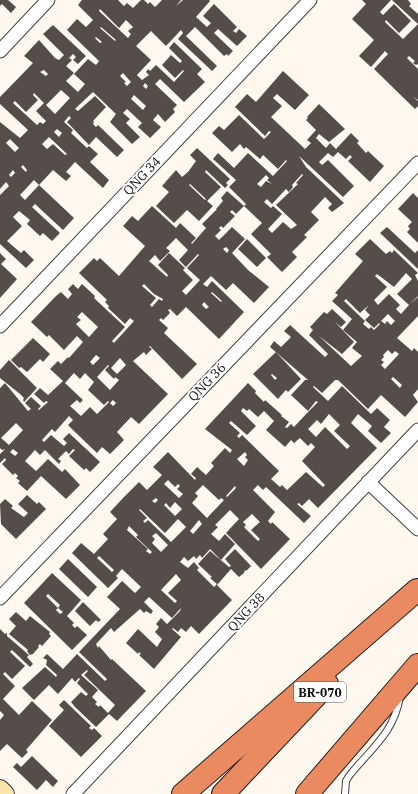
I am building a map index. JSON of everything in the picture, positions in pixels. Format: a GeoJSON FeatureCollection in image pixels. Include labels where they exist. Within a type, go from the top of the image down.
{"type":"FeatureCollection","features":[{"type":"Feature","properties":{"kind":"highway"},"geometry":{"type":"LineString","coordinates":[[183,794],[417,590]]}},
{"type":"Feature","properties":{"kind":"highway","name":"BR-070"},"geometry":{"type":"LineString","coordinates":[[223,794],[417,590]]}},
{"type":"Feature","properties":{"kind":"highway"},"geometry":{"type":"LineString","coordinates":[[307,794],[418,665]]}},
{"type":"Feature","properties":{"kind":"main road"},"geometry":{"type":"LineString","coordinates":[[0,789],[6,794]]}},
{"type":"Feature","properties":{"kind":"street"},"geometry":{"type":"LineString","coordinates":[[0,51],[48,0]]}},
{"type":"Feature","properties":{"kind":"street","name":"QNG 34"},"geometry":{"type":"LineString","coordinates":[[0,326],[310,0]]}},
{"type":"Feature","properties":{"kind":"street","name":"QNG 36"},"geometry":{"type":"LineString","coordinates":[[0,598],[416,165]]}},
{"type":"Feature","properties":{"kind":"street","name":"QNG 38"},"geometry":{"type":"LineString","coordinates":[[73,794],[418,430]]}},
{"type":"Feature","properties":{"kind":"street"},"geometry":{"type":"LineString","coordinates":[[368,482],[418,529]]}},
{"type":"Feature","properties":{"kind":"lane"},"geometry":{"type":"LineString","coordinates":[[345,794],[346,781],[349,776],[379,743],[392,725],[396,714],[402,683]]}},
{"type":"Feature","properties":{"kind":"building"},"geometry":{"type":"Polygon","coordinates":[[[0,0],[8,0],[16,7],[11,13],[2,4],[0,6],[0,0]]]}},
{"type":"Feature","properties":{"kind":"building"},"geometry":{"type":"Polygon","coordinates":[[[82,0],[118,0],[124,6],[127,3],[133,8],[141,0],[144,0],[148,4],[150,2],[155,7],[162,0],[181,0],[176,6],[183,0],[209,0],[210,1],[196,17],[207,27],[211,23],[203,16],[214,4],[237,27],[233,31],[236,33],[239,29],[247,36],[237,46],[218,29],[214,33],[233,51],[228,56],[227,54],[224,56],[195,27],[186,36],[217,66],[212,71],[178,39],[183,33],[181,30],[166,46],[151,31],[136,46],[151,60],[137,75],[142,80],[149,75],[146,72],[148,69],[150,71],[156,65],[174,82],[184,71],[183,70],[175,78],[162,65],[171,55],[180,63],[182,61],[169,48],[174,42],[202,69],[197,74],[205,82],[184,102],[160,79],[155,84],[177,105],[173,109],[175,112],[165,122],[158,114],[153,120],[161,127],[150,138],[138,127],[142,123],[127,109],[123,113],[130,119],[126,123],[140,137],[132,144],[110,122],[116,114],[93,92],[75,109],[78,111],[95,96],[106,107],[93,121],[93,124],[96,127],[98,125],[124,150],[117,157],[96,137],[89,145],[67,122],[71,118],[69,116],[64,122],[73,130],[71,133],[87,148],[89,146],[98,154],[90,162],[109,180],[103,188],[75,162],[66,172],[71,176],[66,181],[53,170],[39,185],[74,218],[63,230],[35,204],[32,207],[60,233],[52,241],[43,233],[40,236],[27,224],[30,220],[19,211],[13,217],[22,226],[7,241],[21,253],[24,250],[34,260],[26,268],[0,244],[0,195],[9,186],[6,182],[0,189],[0,122],[20,138],[28,130],[0,104],[0,97],[33,63],[24,56],[39,40],[55,58],[59,60],[64,55],[43,34],[53,25],[86,56],[78,64],[73,60],[76,57],[73,54],[69,58],[72,60],[66,66],[74,73],[66,81],[78,92],[85,84],[74,74],[88,59],[96,65],[99,61],[67,30],[77,19],[86,27],[93,20],[78,5],[82,0]],[[100,9],[99,11],[128,38],[131,34],[128,31],[133,27],[126,20],[119,28],[100,9]],[[101,27],[100,28],[115,41],[116,40],[101,27]],[[96,37],[95,38],[100,43],[102,42],[96,37]],[[44,70],[40,72],[46,76],[48,74],[44,70]],[[123,73],[120,76],[126,82],[124,83],[127,86],[131,82],[123,73]],[[145,83],[143,86],[146,89],[148,86],[145,83]],[[61,90],[46,105],[55,114],[70,98],[61,90]],[[34,93],[33,95],[38,100],[26,112],[15,101],[13,103],[37,125],[40,122],[43,124],[46,121],[36,111],[44,103],[34,93]],[[134,95],[131,99],[143,110],[146,106],[134,95]],[[57,129],[54,132],[59,137],[62,133],[57,129]],[[49,137],[42,144],[47,149],[53,144],[65,155],[67,154],[49,137]],[[10,139],[6,143],[15,152],[19,148],[10,139]],[[23,165],[21,167],[26,172],[27,170],[23,165]],[[13,170],[9,175],[11,177],[15,173],[13,170]],[[34,180],[20,195],[25,200],[39,185],[34,180]]]}},
{"type":"Feature","properties":{"kind":"building"},"geometry":{"type":"Polygon","coordinates":[[[362,0],[391,0],[380,12],[383,15],[394,4],[411,21],[399,33],[386,20],[385,22],[403,39],[418,24],[418,64],[416,65],[413,63],[415,61],[409,56],[407,58],[418,69],[418,100],[413,97],[418,101],[418,106],[415,109],[374,69],[388,54],[385,51],[371,67],[359,56],[374,40],[352,19],[366,4],[362,0]]]}},
{"type":"Feature","properties":{"kind":"building"},"geometry":{"type":"Polygon","coordinates":[[[392,0],[408,0],[411,4],[409,6],[418,14],[418,24],[392,0]]]}},
{"type":"Feature","properties":{"kind":"building"},"geometry":{"type":"Polygon","coordinates":[[[283,71],[309,95],[295,110],[277,94],[273,98],[282,106],[271,117],[305,149],[311,143],[307,140],[316,130],[306,120],[319,104],[345,129],[329,142],[319,134],[316,138],[326,148],[330,143],[336,149],[351,133],[359,141],[357,143],[366,153],[368,151],[384,166],[370,182],[348,161],[352,157],[350,155],[346,159],[338,152],[333,157],[328,153],[319,162],[322,165],[328,160],[354,186],[343,197],[299,156],[306,167],[344,203],[332,212],[328,208],[332,204],[325,197],[311,212],[319,220],[304,235],[307,237],[292,252],[297,257],[282,272],[267,257],[271,254],[251,234],[262,223],[244,206],[246,204],[229,187],[236,180],[213,159],[218,153],[234,168],[248,153],[273,176],[287,161],[286,160],[278,169],[263,155],[260,159],[246,147],[244,149],[240,144],[232,152],[212,133],[219,126],[224,130],[239,115],[264,139],[271,132],[269,131],[265,136],[235,107],[247,94],[256,102],[283,71]],[[302,174],[292,185],[293,187],[289,192],[286,189],[272,204],[267,199],[264,202],[271,208],[273,206],[282,214],[268,229],[272,233],[283,222],[291,229],[297,225],[276,205],[298,184],[296,183],[303,175],[302,174]],[[266,175],[257,184],[261,187],[266,181],[272,184],[267,180],[269,178],[266,175]]]}},
{"type":"Feature","properties":{"kind":"building"},"geometry":{"type":"Polygon","coordinates":[[[197,148],[230,179],[226,183],[228,185],[225,188],[206,170],[205,172],[221,187],[207,201],[213,206],[199,221],[187,210],[174,223],[156,206],[169,192],[162,186],[176,170],[182,177],[188,172],[196,161],[190,155],[197,148]],[[190,184],[189,185],[205,200],[206,199],[190,184]]]}},
{"type":"Feature","properties":{"kind":"building"},"geometry":{"type":"Polygon","coordinates":[[[227,191],[244,206],[236,214],[232,210],[230,212],[235,216],[223,228],[221,226],[219,228],[221,230],[215,236],[219,240],[232,227],[245,239],[232,253],[248,270],[269,287],[254,303],[233,283],[226,290],[211,276],[203,284],[207,287],[212,281],[244,312],[219,339],[186,307],[177,316],[170,309],[168,310],[170,313],[163,320],[161,318],[159,320],[168,328],[164,333],[197,364],[182,379],[150,346],[149,347],[152,349],[146,355],[144,352],[133,361],[168,394],[139,424],[131,417],[117,432],[124,440],[110,454],[102,447],[97,453],[68,425],[73,420],[69,416],[55,432],[52,429],[42,440],[44,442],[51,435],[64,446],[67,443],[63,439],[69,433],[100,462],[90,472],[86,468],[84,470],[69,456],[75,450],[73,449],[69,454],[66,451],[58,459],[61,461],[59,464],[45,450],[40,455],[35,450],[25,461],[36,471],[48,459],[62,472],[65,469],[80,485],[66,499],[41,476],[27,491],[18,483],[20,481],[16,478],[18,476],[15,473],[13,475],[2,464],[6,460],[5,458],[0,463],[0,454],[5,449],[2,450],[0,448],[0,388],[5,383],[28,411],[31,409],[25,403],[31,397],[41,406],[38,409],[39,410],[48,402],[46,401],[44,403],[34,394],[40,388],[48,395],[63,381],[50,369],[58,361],[61,364],[68,357],[69,358],[83,342],[77,336],[64,350],[49,335],[47,337],[31,322],[61,292],[68,299],[72,294],[68,289],[73,284],[78,289],[82,284],[95,296],[94,298],[125,327],[112,341],[114,343],[134,321],[130,318],[125,324],[108,308],[109,306],[105,302],[107,300],[79,273],[94,258],[97,261],[100,258],[119,276],[145,246],[123,226],[132,216],[138,221],[152,206],[176,228],[180,223],[196,238],[191,243],[192,244],[206,228],[202,224],[217,209],[223,201],[221,198],[227,191]],[[176,238],[166,248],[170,251],[160,261],[155,255],[149,261],[167,277],[168,275],[158,265],[169,253],[185,268],[183,270],[193,280],[182,291],[186,295],[200,280],[187,268],[199,255],[198,254],[186,267],[179,260],[188,250],[176,238]],[[226,247],[223,249],[227,253],[229,250],[226,247]],[[144,284],[142,286],[156,298],[150,305],[152,307],[159,299],[162,301],[163,299],[154,294],[144,284]],[[212,292],[211,293],[221,302],[222,301],[212,292]],[[204,302],[202,305],[206,309],[209,307],[204,302]],[[82,312],[77,317],[81,320],[76,324],[89,337],[98,327],[82,312]],[[96,355],[90,362],[93,365],[100,358],[96,355]],[[120,358],[111,368],[117,374],[126,365],[120,358]],[[108,365],[97,377],[110,390],[119,380],[115,377],[114,379],[105,370],[109,366],[108,365]],[[74,373],[65,383],[83,400],[80,403],[77,400],[70,406],[81,416],[90,407],[97,414],[109,402],[108,401],[104,405],[88,390],[94,382],[85,373],[80,379],[74,373]],[[113,400],[110,403],[113,406],[116,403],[113,400]],[[16,423],[1,438],[9,445],[23,430],[16,423]],[[13,449],[10,452],[15,456],[18,453],[13,449]]]}},
{"type":"Feature","properties":{"kind":"building"},"geometry":{"type":"Polygon","coordinates":[[[413,193],[418,198],[418,243],[407,232],[410,229],[408,226],[412,222],[398,209],[413,193]]]}},
{"type":"Feature","properties":{"kind":"building"},"geometry":{"type":"Polygon","coordinates":[[[387,227],[415,253],[418,250],[418,269],[380,233],[387,227]]]}},
{"type":"Feature","properties":{"kind":"building"},"geometry":{"type":"Polygon","coordinates":[[[247,239],[266,258],[257,267],[238,249],[247,239]]]}},
{"type":"Feature","properties":{"kind":"building"},"geometry":{"type":"Polygon","coordinates":[[[370,239],[386,254],[390,251],[392,253],[394,250],[418,273],[415,275],[418,281],[418,296],[409,305],[418,297],[418,316],[397,338],[412,351],[414,348],[418,352],[418,389],[413,395],[418,402],[405,417],[381,395],[368,409],[338,380],[335,380],[322,393],[314,386],[313,387],[328,401],[342,386],[371,414],[377,408],[390,420],[384,427],[391,433],[381,443],[368,431],[372,426],[358,414],[351,423],[377,448],[318,508],[309,499],[302,506],[299,503],[297,504],[311,516],[304,523],[266,487],[263,490],[258,485],[253,490],[275,512],[268,521],[271,524],[272,522],[290,539],[261,569],[226,533],[239,519],[230,510],[215,525],[218,527],[211,534],[219,541],[225,534],[235,544],[221,560],[210,549],[202,558],[200,555],[196,559],[194,556],[188,561],[184,557],[180,562],[188,568],[194,562],[199,568],[197,570],[214,587],[217,584],[198,564],[210,551],[229,567],[231,566],[225,559],[235,549],[251,566],[239,577],[231,569],[217,585],[232,600],[199,634],[191,626],[186,632],[181,628],[178,632],[173,628],[172,629],[181,637],[154,669],[139,655],[141,654],[139,652],[138,654],[126,643],[138,629],[157,647],[162,639],[155,632],[159,627],[156,624],[161,618],[167,624],[180,611],[181,608],[172,618],[149,597],[144,602],[153,611],[151,614],[146,611],[144,613],[140,609],[114,632],[111,628],[96,644],[98,648],[99,646],[111,660],[112,659],[146,691],[117,721],[109,714],[96,727],[75,707],[71,702],[81,692],[86,696],[88,694],[77,683],[80,679],[79,678],[75,682],[72,678],[58,694],[49,685],[34,700],[22,688],[45,667],[56,677],[57,675],[46,665],[47,660],[43,658],[47,654],[63,669],[77,654],[105,681],[107,679],[79,652],[120,609],[107,597],[122,581],[135,593],[141,587],[122,569],[116,576],[118,578],[108,588],[72,553],[81,543],[94,554],[108,539],[103,534],[117,519],[110,512],[124,497],[139,482],[147,490],[162,475],[153,467],[168,452],[195,480],[196,478],[191,474],[197,467],[206,475],[214,466],[211,463],[225,448],[230,453],[232,450],[205,429],[248,383],[264,402],[265,400],[289,422],[285,427],[287,428],[291,424],[294,427],[318,402],[316,401],[308,411],[291,395],[305,380],[308,380],[270,347],[274,341],[281,347],[291,337],[284,331],[290,325],[325,357],[328,354],[309,335],[313,330],[310,327],[324,312],[327,314],[332,309],[346,322],[341,327],[335,322],[354,342],[342,354],[319,336],[351,366],[362,356],[352,348],[357,342],[343,330],[352,319],[332,301],[338,295],[335,293],[363,261],[355,254],[370,239]],[[406,273],[394,287],[377,274],[375,276],[387,287],[374,300],[378,305],[389,294],[400,305],[396,309],[401,314],[409,305],[397,294],[412,279],[406,273]],[[346,299],[344,301],[365,321],[363,324],[369,329],[371,327],[374,330],[380,324],[379,323],[374,328],[365,320],[370,315],[365,310],[369,305],[360,313],[346,299]],[[388,314],[381,321],[385,324],[387,321],[391,325],[395,321],[388,314]],[[388,350],[383,355],[384,357],[381,360],[384,362],[381,365],[385,369],[399,354],[395,351],[392,354],[388,350]],[[393,377],[391,379],[400,388],[402,385],[393,377]],[[243,408],[241,411],[256,426],[247,435],[231,421],[229,423],[240,433],[237,436],[239,438],[242,435],[279,471],[271,479],[280,487],[282,485],[287,490],[285,492],[306,472],[323,487],[325,485],[302,461],[315,447],[311,443],[308,446],[300,438],[294,443],[291,440],[285,447],[266,430],[274,421],[264,411],[258,417],[249,409],[247,411],[243,408]],[[329,414],[321,424],[317,420],[308,429],[316,437],[325,427],[347,449],[350,446],[334,431],[340,425],[329,414]],[[245,452],[237,459],[244,466],[248,460],[245,457],[247,455],[245,452]],[[168,480],[164,484],[179,498],[183,494],[177,489],[180,486],[178,484],[175,487],[168,480]],[[203,485],[195,493],[198,496],[192,503],[207,518],[224,500],[221,498],[219,500],[203,485]],[[235,486],[226,496],[227,497],[236,488],[235,486]],[[156,498],[152,501],[155,503],[158,500],[156,498]],[[175,502],[170,508],[166,503],[164,505],[175,516],[182,509],[175,502]],[[140,509],[139,510],[147,518],[143,521],[145,523],[148,520],[171,542],[186,527],[178,519],[165,533],[140,509]],[[252,514],[243,522],[246,525],[244,527],[258,541],[260,539],[251,530],[260,522],[252,514]],[[199,520],[190,531],[193,534],[202,524],[199,520]],[[129,526],[127,530],[148,549],[146,551],[150,554],[152,552],[136,537],[138,535],[129,526]],[[156,533],[152,536],[155,539],[152,543],[161,552],[168,545],[156,533]],[[99,556],[97,558],[112,572],[114,570],[99,556]],[[176,574],[161,590],[175,603],[177,601],[168,593],[181,580],[176,574]],[[87,670],[81,675],[98,690],[92,697],[97,702],[95,704],[99,707],[100,705],[108,713],[115,705],[84,675],[88,671],[87,670]]]}},
{"type":"Feature","properties":{"kind":"building"},"geometry":{"type":"Polygon","coordinates":[[[0,253],[6,259],[1,264],[17,279],[0,298],[0,253]]]}},
{"type":"Feature","properties":{"kind":"building"},"geometry":{"type":"Polygon","coordinates":[[[33,338],[50,354],[43,362],[40,359],[27,372],[21,367],[19,368],[11,360],[33,338]]]}},
{"type":"Feature","properties":{"kind":"building"},"geometry":{"type":"Polygon","coordinates":[[[276,352],[301,379],[288,392],[286,390],[278,399],[253,374],[276,352]],[[272,374],[271,375],[275,380],[277,378],[272,374]]]}},
{"type":"Feature","properties":{"kind":"building"},"geometry":{"type":"Polygon","coordinates":[[[9,360],[37,388],[24,402],[24,398],[20,394],[0,378],[0,370],[9,360]]]}},
{"type":"Feature","properties":{"kind":"building"},"geometry":{"type":"Polygon","coordinates":[[[27,495],[37,504],[39,502],[46,509],[16,539],[1,524],[0,504],[5,499],[13,506],[11,508],[24,517],[28,513],[18,504],[27,495]]]}},
{"type":"Feature","properties":{"kind":"building"},"geometry":{"type":"Polygon","coordinates":[[[68,559],[97,587],[88,597],[59,569],[68,559]]]}},
{"type":"Feature","properties":{"kind":"building"},"geometry":{"type":"Polygon","coordinates":[[[52,573],[81,600],[67,616],[74,623],[72,625],[75,628],[77,626],[87,635],[72,650],[24,603],[52,573]],[[48,594],[46,596],[58,608],[60,605],[48,594]],[[58,608],[56,610],[60,614],[63,612],[58,608]]]}},
{"type":"Feature","properties":{"kind":"building"},"geometry":{"type":"Polygon","coordinates":[[[83,602],[101,620],[98,622],[96,620],[90,626],[75,611],[83,602]]]}},
{"type":"Feature","properties":{"kind":"building"},"geometry":{"type":"Polygon","coordinates":[[[16,612],[26,621],[30,616],[50,632],[49,634],[51,636],[42,646],[40,644],[38,646],[39,647],[33,654],[30,655],[27,651],[28,650],[9,634],[16,626],[9,619],[16,612]]]}},
{"type":"Feature","properties":{"kind":"building"},"geometry":{"type":"Polygon","coordinates":[[[0,629],[5,634],[7,633],[7,636],[29,655],[27,657],[33,664],[30,667],[12,650],[10,652],[25,666],[12,679],[5,672],[3,674],[15,686],[3,699],[19,715],[32,701],[52,720],[26,750],[28,752],[22,758],[7,744],[0,751],[0,720],[4,715],[0,711],[0,629]]]}},
{"type":"Feature","properties":{"kind":"building"},"geometry":{"type":"Polygon","coordinates":[[[64,700],[91,726],[89,728],[92,730],[94,728],[102,736],[81,757],[49,726],[64,710],[59,705],[64,700]]]}},
{"type":"Feature","properties":{"kind":"building"},"geometry":{"type":"Polygon","coordinates":[[[32,756],[58,781],[53,787],[46,780],[37,790],[13,767],[17,763],[21,767],[32,756]]]}}]}
